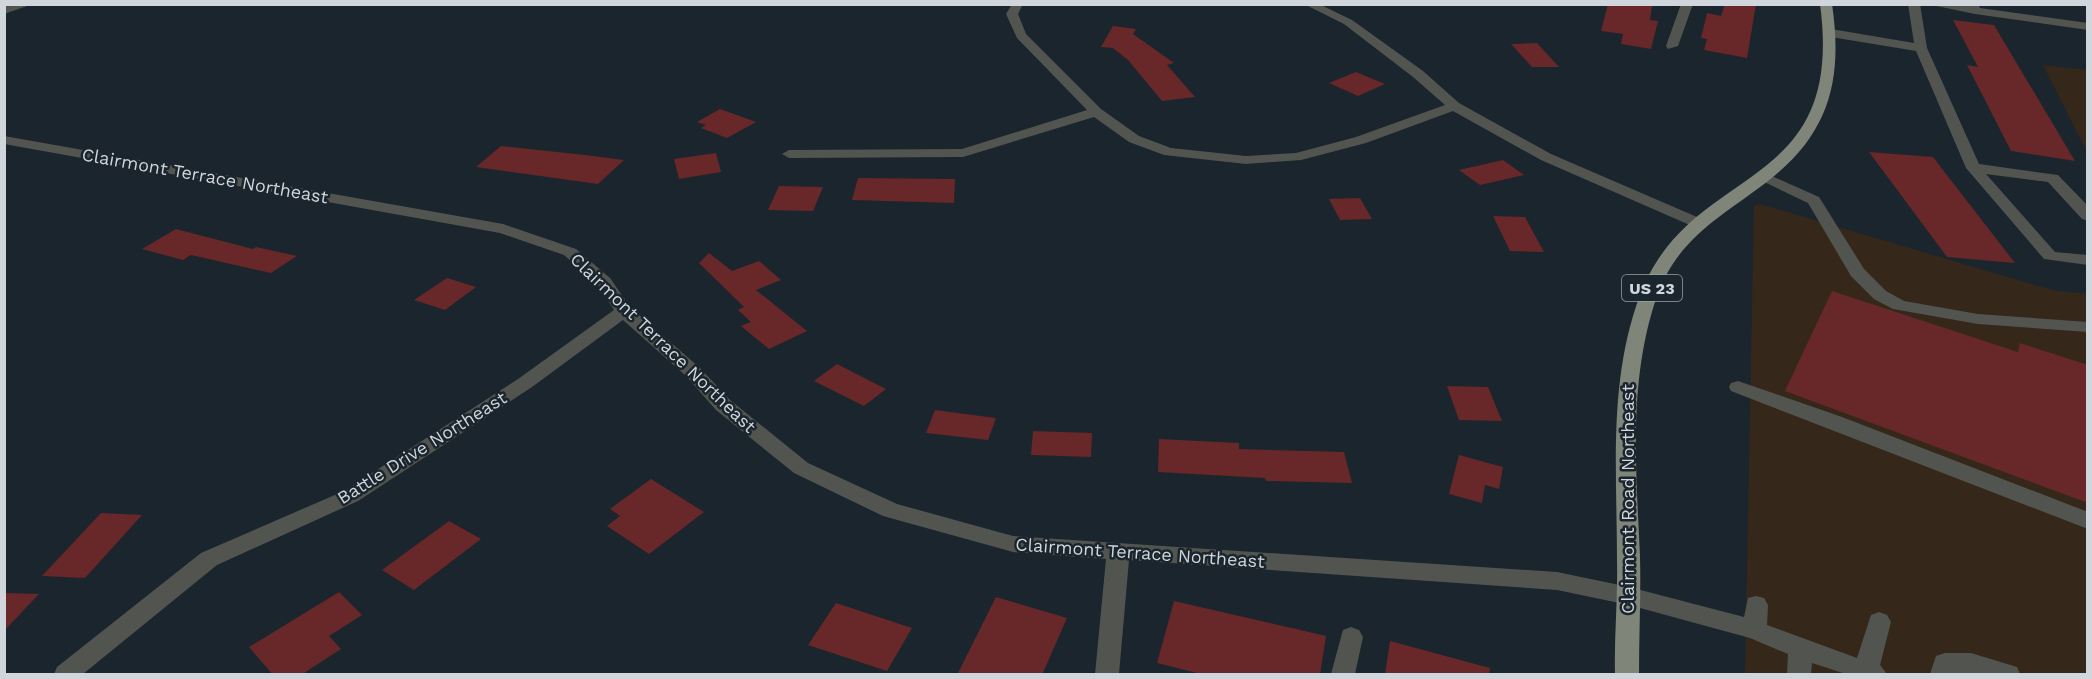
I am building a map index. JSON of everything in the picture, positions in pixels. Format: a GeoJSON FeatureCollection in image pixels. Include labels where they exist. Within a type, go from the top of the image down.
{"type":"FeatureCollection","features":[{"type":"Feature","properties":{"kind":"main road","name":"Clairmont Road Northeast"},"geometry":{"type":"LineString","coordinates":[[1627,675],[1629,596],[1626,418],[1630,357],[1650,292],[1676,249],[1698,223],[1765,177],[1804,137],[1819,114],[1827,93],[1831,33],[1826,4]]}},
{"type":"Feature","properties":{"kind":"street"},"geometry":{"type":"LineString","coordinates":[[4,11],[28,4]]}},
{"type":"Feature","properties":{"kind":"street"},"geometry":{"type":"LineString","coordinates":[[1018,4],[1012,15],[1021,35],[1096,112],[1134,139],[1169,152],[1246,160],[1296,157],[1361,140],[1454,106]]}},
{"type":"Feature","properties":{"kind":"street"},"geometry":{"type":"LineString","coordinates":[[1309,4],[1348,22],[1418,74],[1454,106],[1546,156],[1698,223]]}},
{"type":"Feature","properties":{"kind":"street"},"geometry":{"type":"LineString","coordinates":[[1672,46],[1687,4]]}},
{"type":"Feature","properties":{"kind":"street"},"geometry":{"type":"LineString","coordinates":[[1914,4],[1921,48],[1973,168],[2050,256],[2088,260]]}},
{"type":"Feature","properties":{"kind":"street"},"geometry":{"type":"LineString","coordinates":[[1932,4],[1974,8],[2088,27]]}},
{"type":"Feature","properties":{"kind":"street"},"geometry":{"type":"LineString","coordinates":[[1831,33],[1921,48]]}},
{"type":"Feature","properties":{"kind":"street"},"geometry":{"type":"LineString","coordinates":[[789,154],[963,153],[1096,112]]}},
{"type":"Feature","properties":{"kind":"street","name":"Clairmont Terrace Northeast"},"geometry":{"type":"LineString","coordinates":[[4,140],[503,229],[570,252],[604,282],[624,311],[693,372],[723,405],[801,468],[891,510],[1013,544],[1117,553],[1545,580],[1629,596],[1755,630],[1800,649],[1871,673]]}},
{"type":"Feature","properties":{"kind":"street"},"geometry":{"type":"LineString","coordinates":[[1973,168],[2053,178],[2088,216]]}},
{"type":"Feature","properties":{"kind":"street"},"geometry":{"type":"LineString","coordinates":[[1765,177],[1814,200],[1857,272],[1880,295],[1899,305],[1978,319],[2088,327]]}},
{"type":"Feature","properties":{"kind":"street","name":"Battle Drive Northeast"},"geometry":{"type":"LineString","coordinates":[[66,675],[209,559],[351,496],[525,383],[624,311]]}},
{"type":"Feature","properties":{"kind":"street"},"geometry":{"type":"LineString","coordinates":[[1737,387],[1835,422],[2088,521]]}},
{"type":"Feature","properties":{"kind":"street"},"geometry":{"type":"LineString","coordinates":[[1107,675],[1118,570],[1117,553]]}},
{"type":"Feature","properties":{"kind":"street"},"geometry":{"type":"LineString","coordinates":[[1755,630],[1756,605]]}},
{"type":"Feature","properties":{"kind":"street"},"geometry":{"type":"LineString","coordinates":[[1871,673],[1879,622]]}},
{"type":"Feature","properties":{"kind":"street"},"geometry":{"type":"LineString","coordinates":[[1343,675],[1351,637]]}},
{"type":"Feature","properties":{"kind":"street"},"geometry":{"type":"LineString","coordinates":[[1799,675],[1800,649]]}},
{"type":"Feature","properties":{"kind":"street"},"geometry":{"type":"LineString","coordinates":[[1942,675],[1945,663],[1971,663],[2008,675]]}},
{"type":"Feature","properties":{"kind":"shaded area"},"geometry":{"type":"Polygon","coordinates":[[[2043,65],[2087,70],[2087,151],[2083,144],[2043,65]]]}},
{"type":"Feature","properties":{"kind":"shaded area"},"geometry":{"type":"Polygon","coordinates":[[[1760,204],[2052,290],[2087,294],[2087,674],[1745,674],[1754,206],[1760,204]]]}},
{"type":"Feature","properties":{"kind":"building"},"geometry":{"type":"Polygon","coordinates":[[[1608,4],[1652,6],[1650,20],[1658,21],[1651,49],[1621,44],[1623,34],[1601,31],[1608,4]]]}},
{"type":"Feature","properties":{"kind":"building"},"geometry":{"type":"Polygon","coordinates":[[[1725,4],[1756,4],[1747,58],[1704,50],[1707,39],[1701,38],[1707,13],[1721,16],[1725,4]]]}},
{"type":"Feature","properties":{"kind":"building"},"geometry":{"type":"Polygon","coordinates":[[[1953,20],[1994,25],[2075,161],[2011,151],[1967,65],[1978,67],[1953,20]]]}},
{"type":"Feature","properties":{"kind":"building"},"geometry":{"type":"Polygon","coordinates":[[[1113,26],[1136,29],[1133,34],[1174,63],[1167,65],[1195,97],[1162,101],[1128,60],[1113,48],[1101,47],[1113,26]]]}},
{"type":"Feature","properties":{"kind":"building"},"geometry":{"type":"Polygon","coordinates":[[[1537,43],[1559,67],[1532,67],[1511,44],[1537,43]]]}},
{"type":"Feature","properties":{"kind":"building"},"geometry":{"type":"Polygon","coordinates":[[[1356,72],[1385,84],[1358,96],[1329,83],[1356,72]]]}},
{"type":"Feature","properties":{"kind":"building"},"geometry":{"type":"Polygon","coordinates":[[[720,109],[756,122],[727,138],[701,128],[706,125],[697,122],[720,109]]]}},
{"type":"Feature","properties":{"kind":"building"},"geometry":{"type":"Polygon","coordinates":[[[501,146],[624,160],[598,184],[476,167],[501,146]]]}},
{"type":"Feature","properties":{"kind":"building"},"geometry":{"type":"Polygon","coordinates":[[[1869,152],[1933,157],[2015,263],[1947,257],[1869,152]]]}},
{"type":"Feature","properties":{"kind":"building"},"geometry":{"type":"Polygon","coordinates":[[[716,153],[721,172],[679,179],[674,159],[716,153]]]}},
{"type":"Feature","properties":{"kind":"building"},"geometry":{"type":"Polygon","coordinates":[[[1503,160],[1524,175],[1480,185],[1459,170],[1503,160]]]}},
{"type":"Feature","properties":{"kind":"building"},"geometry":{"type":"Polygon","coordinates":[[[858,178],[955,179],[954,203],[852,200],[858,178]]]}},
{"type":"Feature","properties":{"kind":"building"},"geometry":{"type":"Polygon","coordinates":[[[779,186],[823,187],[813,211],[768,210],[779,186]]]}},
{"type":"Feature","properties":{"kind":"building"},"geometry":{"type":"Polygon","coordinates":[[[1360,198],[1372,219],[1340,220],[1329,199],[1360,198]]]}},
{"type":"Feature","properties":{"kind":"building"},"geometry":{"type":"Polygon","coordinates":[[[1493,216],[1525,217],[1544,252],[1510,251],[1493,216]]]}},
{"type":"Feature","properties":{"kind":"building"},"geometry":{"type":"Polygon","coordinates":[[[176,229],[253,249],[256,247],[297,256],[271,273],[191,255],[183,260],[142,249],[176,229]]]}},
{"type":"Feature","properties":{"kind":"building"},"geometry":{"type":"Polygon","coordinates":[[[709,253],[732,271],[759,261],[781,280],[756,290],[807,331],[769,349],[741,326],[751,322],[738,310],[744,307],[699,263],[709,253]]]}},
{"type":"Feature","properties":{"kind":"building"},"geometry":{"type":"Polygon","coordinates":[[[447,278],[476,287],[445,310],[414,300],[447,278]]]}},
{"type":"Feature","properties":{"kind":"building"},"geometry":{"type":"Polygon","coordinates":[[[1832,291],[2018,352],[2020,343],[2088,365],[2088,503],[1785,391],[1832,291]]]}},
{"type":"Feature","properties":{"kind":"building"},"geometry":{"type":"Polygon","coordinates":[[[837,364],[886,389],[864,406],[814,381],[837,364]]]}},
{"type":"Feature","properties":{"kind":"building"},"geometry":{"type":"Polygon","coordinates":[[[1447,386],[1488,387],[1502,421],[1459,420],[1447,386]]]}},
{"type":"Feature","properties":{"kind":"building"},"geometry":{"type":"Polygon","coordinates":[[[935,410],[996,418],[988,440],[926,433],[935,410]]]}},
{"type":"Feature","properties":{"kind":"building"},"geometry":{"type":"Polygon","coordinates":[[[1033,431],[1092,433],[1091,457],[1031,455],[1033,431]]]}},
{"type":"Feature","properties":{"kind":"building"},"geometry":{"type":"Polygon","coordinates":[[[1159,439],[1239,443],[1239,449],[1344,452],[1352,483],[1266,481],[1265,478],[1158,472],[1159,439]]]}},
{"type":"Feature","properties":{"kind":"building"},"geometry":{"type":"Polygon","coordinates":[[[1459,455],[1503,467],[1499,489],[1485,485],[1482,503],[1449,494],[1459,455]]]}},
{"type":"Feature","properties":{"kind":"building"},"geometry":{"type":"Polygon","coordinates":[[[651,479],[704,512],[649,554],[607,526],[620,516],[610,509],[651,479]]]}},
{"type":"Feature","properties":{"kind":"building"},"geometry":{"type":"Polygon","coordinates":[[[101,513],[142,515],[85,578],[42,576],[101,513]]]}},
{"type":"Feature","properties":{"kind":"building"},"geometry":{"type":"Polygon","coordinates":[[[449,521],[481,539],[414,590],[382,570],[449,521]]]}},
{"type":"Feature","properties":{"kind":"building"},"geometry":{"type":"Polygon","coordinates":[[[339,592],[362,615],[329,636],[341,649],[301,675],[273,675],[249,647],[339,592]]]}},
{"type":"Feature","properties":{"kind":"building"},"geometry":{"type":"Polygon","coordinates":[[[4,593],[39,594],[4,631],[4,593]]]}},
{"type":"Feature","properties":{"kind":"building"},"geometry":{"type":"Polygon","coordinates":[[[996,597],[1067,618],[1042,675],[957,675],[996,597]]]}},
{"type":"Feature","properties":{"kind":"building"},"geometry":{"type":"Polygon","coordinates":[[[1174,601],[1326,636],[1320,675],[1205,675],[1157,663],[1174,601]]]}},
{"type":"Feature","properties":{"kind":"building"},"geometry":{"type":"Polygon","coordinates":[[[836,603],[912,628],[887,671],[808,645],[836,603]]]}},
{"type":"Feature","properties":{"kind":"building"},"geometry":{"type":"Polygon","coordinates":[[[1390,641],[1490,668],[1489,675],[1385,675],[1390,641]]]}}]}
